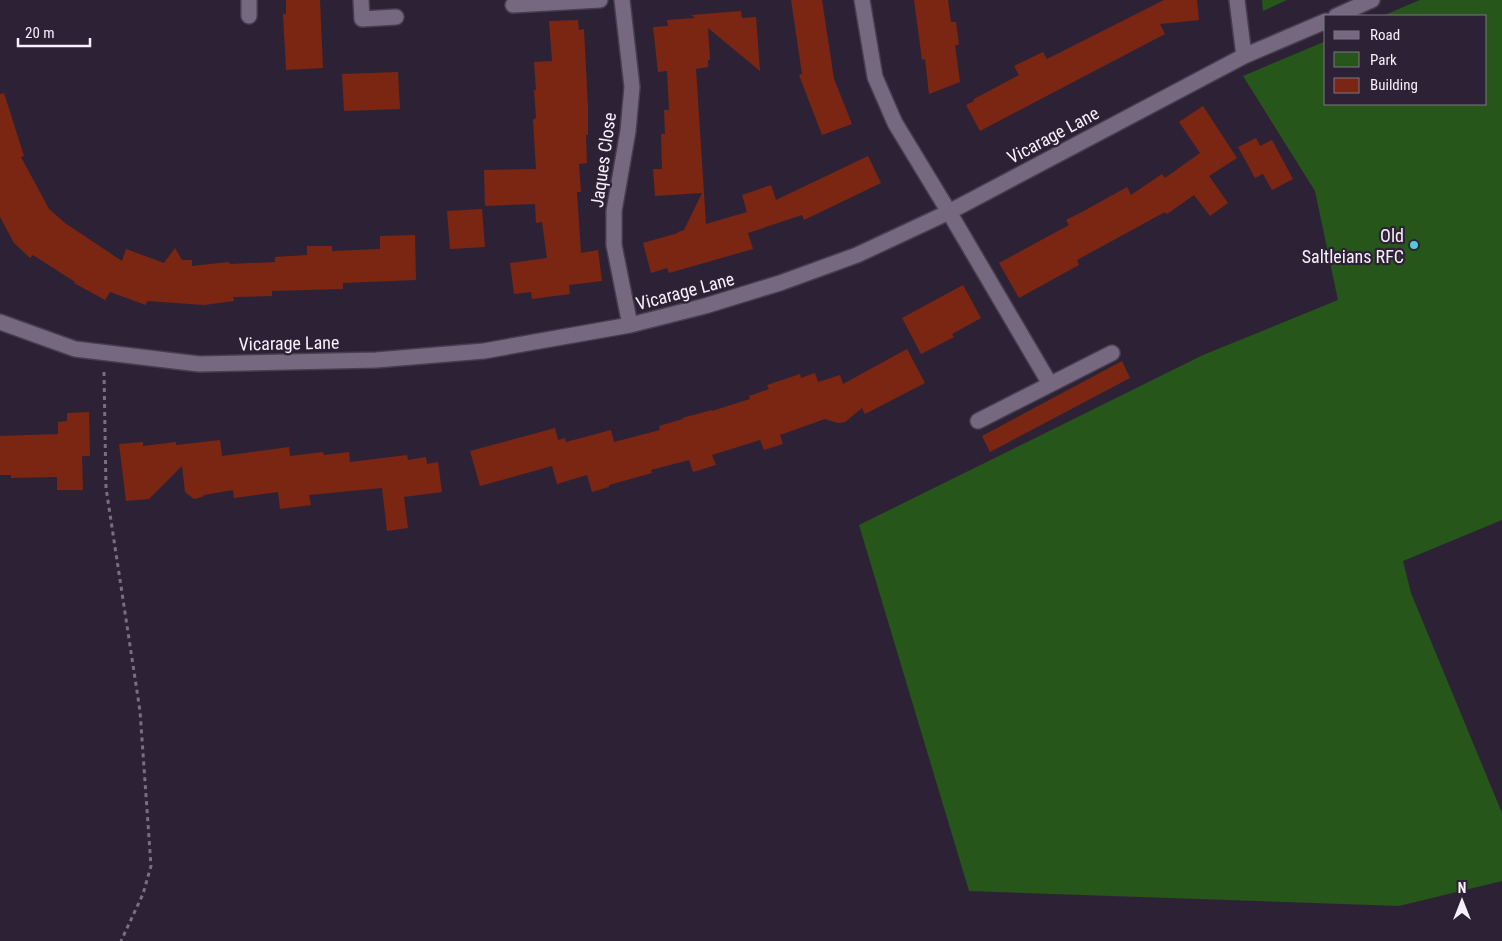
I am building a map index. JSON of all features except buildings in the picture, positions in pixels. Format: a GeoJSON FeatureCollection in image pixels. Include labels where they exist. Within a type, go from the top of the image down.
{"type":"FeatureCollection","features":[{"type":"Feature","properties":{"kind":"street"},"geometry":{"type":"LineString","coordinates":[[249,0],[249,16]]}},
{"type":"Feature","properties":{"kind":"street"},"geometry":{"type":"LineString","coordinates":[[360,0],[362,19],[396,17]]}},
{"type":"Feature","properties":{"kind":"street"},"geometry":{"type":"LineString","coordinates":[[513,5],[600,0]]}},
{"type":"Feature","properties":{"kind":"street","name":"Jaques Close"},"geometry":{"type":"LineString","coordinates":[[622,0],[632,87],[628,131],[614,211],[614,245],[630,325]]}},
{"type":"Feature","properties":{"kind":"street"},"geometry":{"type":"LineString","coordinates":[[862,0],[875,77],[895,123],[1050,384]]}},
{"type":"Feature","properties":{"kind":"street"},"geometry":{"type":"LineString","coordinates":[[1237,0],[1244,56]]}},
{"type":"Feature","properties":{"kind":"street"},"geometry":{"type":"LineString","coordinates":[[1336,15],[1344,0]]}},
{"type":"Feature","properties":{"kind":"street"},"geometry":{"type":"LineString","coordinates":[[1338,15],[1372,0]]}},
{"type":"Feature","properties":{"kind":"street","name":"Vicarage Lane"},"geometry":{"type":"LineString","coordinates":[[0,322],[75,349],[199,364],[376,360],[484,350],[630,325],[705,306],[780,283],[857,254],[949,212],[1244,56],[1324,22]]}},
{"type":"Feature","properties":{"kind":"street"},"geometry":{"type":"LineString","coordinates":[[978,421],[1112,353]]}},
{"type":"Feature","properties":{"kind":"path"},"geometry":{"type":"LineString","coordinates":[[104,353],[106,488],[140,711],[151,866],[142,894],[121,941]]}},
{"type":"Feature","properties":{"kind":"green space"},"geometry":{"type":"Polygon","coordinates":[[[1262,0],[1287,0],[1263,11],[1262,0]]]}},
{"type":"Feature","properties":{"kind":"green space"},"geometry":{"type":"Polygon","coordinates":[[[1420,0],[1502,0],[1502,520],[1403,561],[1411,593],[1502,813],[1502,881],[1399,906],[969,891],[859,525],[1203,355],[1338,300],[1315,191],[1243,76],[1324,42],[1324,105],[1487,105],[1487,15],[1384,15],[1420,0]]]}},
{"type":"Feature","properties":{"kind":"place","name":"Old Saltleians RFC"},"geometry":{"type":"Point","coordinates":[1414,245]}}]}
